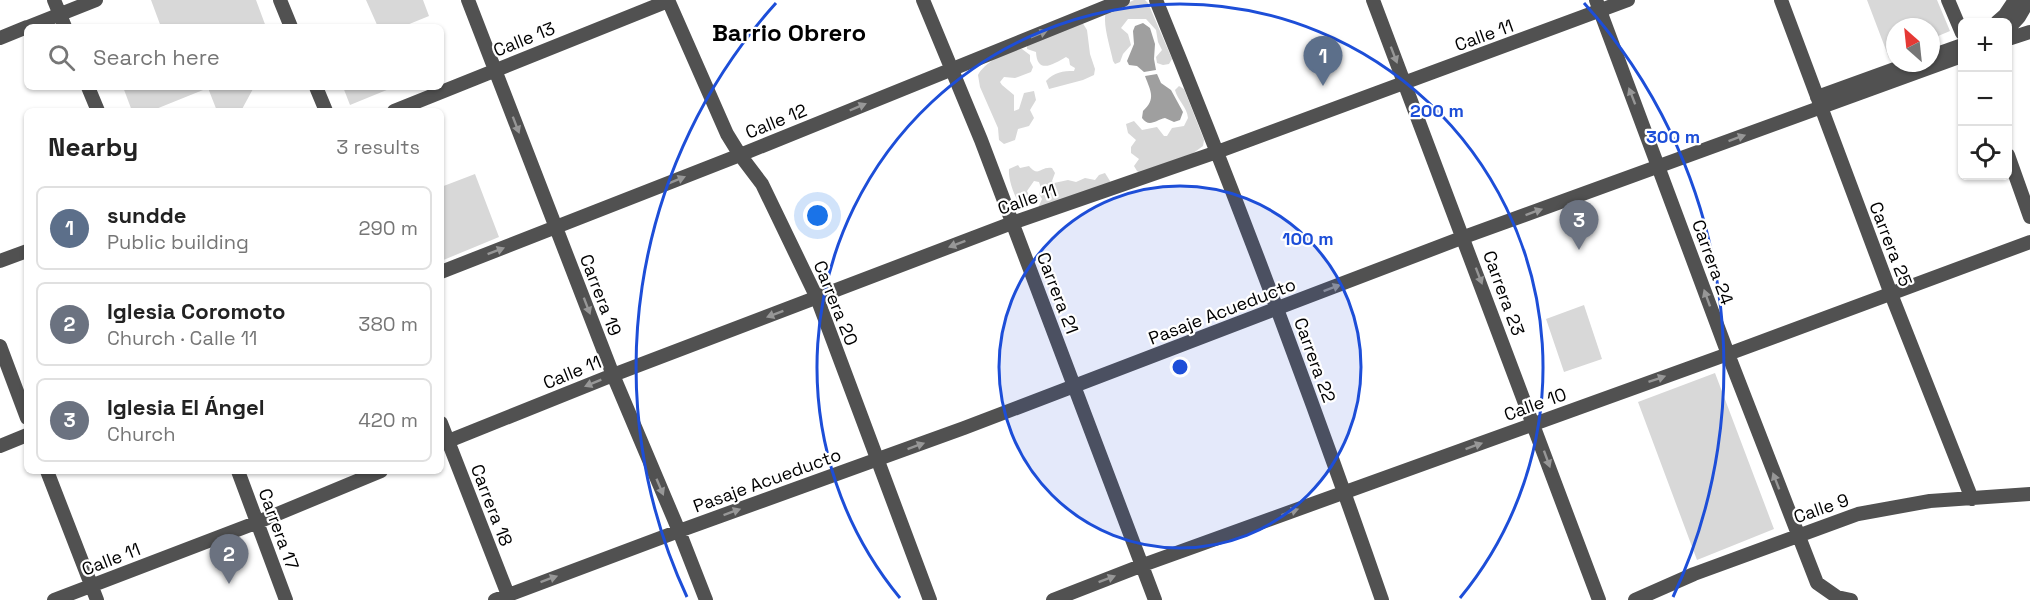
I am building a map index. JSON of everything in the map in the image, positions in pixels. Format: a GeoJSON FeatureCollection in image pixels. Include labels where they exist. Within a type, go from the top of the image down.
{"type":"FeatureCollection","features":[{"type":"Feature","properties":{"kind":"street"},"geometry":{"type":"LineString","coordinates":[[54,0],[62,21]]}},
{"type":"Feature","properties":{"kind":"street"},"geometry":{"type":"LineString","coordinates":[[45,24],[62,21],[96,0]]}},
{"type":"Feature","properties":{"kind":"street"},"geometry":{"type":"LineString","coordinates":[[280,0],[290,24]]}},
{"type":"Feature","properties":{"kind":"street","name":"Carrera 19"},"geometry":{"type":"LineString","coordinates":[[468,0],[613,375],[706,600]]}},
{"type":"Feature","properties":{"kind":"street","name":"Calle 13"},"geometry":{"type":"LineString","coordinates":[[401,108],[668,0]]}},
{"type":"Feature","properties":{"kind":"street","name":"Carrera 20"},"geometry":{"type":"LineString","coordinates":[[668,0],[727,134],[762,184],[817,298],[930,600]]}},
{"type":"Feature","properties":{"kind":"street","name":"Carrera 21"},"geometry":{"type":"LineString","coordinates":[[924,0],[1012,223],[1155,600]]}},
{"type":"Feature","properties":{"kind":"street","name":"Calle 12"},"geometry":{"type":"LineString","coordinates":[[444,271],[740,155],[1124,0]]}},
{"type":"Feature","properties":{"kind":"street","name":"Carrera 22"},"geometry":{"type":"LineString","coordinates":[[1156,0],[1278,310],[1382,600]]}},
{"type":"Feature","properties":{"kind":"street","name":"Carrera 23"},"geometry":{"type":"LineString","coordinates":[[1373,0],[1599,600]]}},
{"type":"Feature","properties":{"kind":"street","name":"Calle 11"},"geometry":{"type":"LineString","coordinates":[[444,442],[1012,223],[1217,152],[1405,83],[1598,5],[1628,0]]}},
{"type":"Feature","properties":{"kind":"street","name":"Carrera 25"},"geometry":{"type":"LineString","coordinates":[[1781,0],[1891,294],[1972,499]]}},
{"type":"Feature","properties":{"kind":"street"},"geometry":{"type":"LineString","coordinates":[[1948,0],[1958,24]]}},
{"type":"Feature","properties":{"kind":"street"},"geometry":{"type":"LineString","coordinates":[[2002,18],[2015,0]]}},
{"type":"Feature","properties":{"kind":"street"},"geometry":{"type":"LineString","coordinates":[[2012,24],[2029,0]]}},
{"type":"Feature","properties":{"kind":"street","name":"Carrera 24"},"geometry":{"type":"LineString","coordinates":[[1598,5],[1728,354],[1817,583],[1838,597],[1851,600]]}},
{"type":"Feature","properties":{"kind":"street"},"geometry":{"type":"LineString","coordinates":[[0,38],[24,29]]}},
{"type":"Feature","properties":{"kind":"street"},"geometry":{"type":"LineString","coordinates":[[2012,37],[2030,32]]}},
{"type":"Feature","properties":{"kind":"street"},"geometry":{"type":"LineString","coordinates":[[1940,53],[1958,46]]}},
{"type":"Feature","properties":{"kind":"street","name":"Pasaje Acueducto"},"geometry":{"type":"LineString","coordinates":[[504,598],[1278,310],[1464,237],[1659,167],[1819,102],[1958,57]]}},
{"type":"Feature","properties":{"kind":"street"},"geometry":{"type":"LineString","coordinates":[[1819,102],[1890,72]]}},
{"type":"Feature","properties":{"kind":"street"},"geometry":{"type":"LineString","coordinates":[[89,90],[97,108]]}},
{"type":"Feature","properties":{"kind":"street"},"geometry":{"type":"LineString","coordinates":[[317,90],[325,108]]}},
{"type":"Feature","properties":{"kind":"street"},"geometry":{"type":"LineString","coordinates":[[2012,168],[2030,217]]}},
{"type":"Feature","properties":{"kind":"street","name":"Calle 10"},"geometry":{"type":"LineString","coordinates":[[1053,600],[1143,565],[1728,354],[2030,242]]}},
{"type":"Feature","properties":{"kind":"street"},"geometry":{"type":"LineString","coordinates":[[0,261],[24,252]]}},
{"type":"Feature","properties":{"kind":"street"},"geometry":{"type":"LineString","coordinates":[[0,346],[24,410]]}},
{"type":"Feature","properties":{"kind":"street"},"geometry":{"type":"LineString","coordinates":[[0,446],[24,436]]}},
{"type":"Feature","properties":{"kind":"street","name":"Carrera 18"},"geometry":{"type":"LineString","coordinates":[[444,442],[504,598]]}},
{"type":"Feature","properties":{"kind":"street"},"geometry":{"type":"LineString","coordinates":[[48,474],[97,600]]}},
{"type":"Feature","properties":{"kind":"street","name":"Carrera 17"},"geometry":{"type":"LineString","coordinates":[[239,474],[286,600]]}},
{"type":"Feature","properties":{"kind":"street","name":"Calle 11"},"geometry":{"type":"LineString","coordinates":[[54,600],[258,522],[374,474]]}},
{"type":"Feature","properties":{"kind":"street","name":"Calle 9"},"geometry":{"type":"LineString","coordinates":[[1635,600],[1694,574],[1858,514],[1921,503],[2030,494]]}},
{"type":"Feature","properties":{"kind":"shaded area"},"geometry":{"type":"Polygon","coordinates":[[[151,0],[256,0],[265,24],[160,24],[151,0]]]}},
{"type":"Feature","properties":{"kind":"shaded area"},"geometry":{"type":"Polygon","coordinates":[[[366,0],[423,0],[429,16],[409,24],[377,24],[366,0]]]}},
{"type":"Feature","properties":{"kind":"shaded area"},"geometry":{"type":"Polygon","coordinates":[[[1134,0],[1145,0],[1148,3],[1172,59],[1169,64],[1157,63],[1156,57],[1162,50],[1156,30],[1146,19],[1128,19],[1121,28],[1128,34],[1131,45],[1123,54],[1120,62],[1115,64],[1113,61],[1106,30],[1106,13],[1134,0]]]}},
{"type":"Feature","properties":{"kind":"shaded area"},"geometry":{"type":"Polygon","coordinates":[[[1867,0],[1937,0],[1950,31],[1940,35],[1940,18],[1886,18],[1886,50],[1867,0]]]}},
{"type":"Feature","properties":{"kind":"shaded area"},"geometry":{"type":"Polygon","coordinates":[[[1082,22],[1087,30],[1090,54],[1095,69],[1094,75],[1049,89],[1046,81],[1049,78],[1066,71],[1074,71],[1075,68],[1070,65],[1066,57],[1051,65],[1043,66],[1037,59],[1036,52],[1027,49],[1027,44],[1082,22]]]}},
{"type":"Feature","properties":{"kind":"shaded area"},"geometry":{"type":"Polygon","coordinates":[[[1143,23],[1150,28],[1155,44],[1156,70],[1144,72],[1137,66],[1129,65],[1127,61],[1134,44],[1135,26],[1143,23]]]}},
{"type":"Feature","properties":{"kind":"shaded area"},"geometry":{"type":"Polygon","coordinates":[[[1022,49],[1030,55],[1033,67],[1031,72],[1015,78],[1004,77],[1000,82],[1014,95],[1014,111],[1019,109],[1024,93],[1034,91],[1036,100],[1030,110],[1034,118],[1029,126],[1018,129],[1015,140],[1004,144],[999,140],[998,128],[980,87],[978,75],[997,58],[1022,49]]]}},
{"type":"Feature","properties":{"kind":"shaded area"},"geometry":{"type":"Polygon","coordinates":[[[1157,74],[1161,83],[1171,90],[1183,112],[1180,120],[1174,122],[1165,118],[1150,123],[1142,118],[1143,111],[1151,99],[1145,76],[1157,74]]]}},
{"type":"Feature","properties":{"kind":"shaded area"},"geometry":{"type":"Polygon","coordinates":[[[1179,86],[1184,89],[1204,140],[1203,146],[1192,154],[1140,173],[1134,166],[1139,159],[1131,153],[1131,147],[1136,140],[1128,133],[1126,124],[1134,121],[1142,130],[1157,127],[1164,136],[1167,136],[1172,128],[1184,126],[1188,118],[1175,90],[1179,86]]]}},
{"type":"Feature","properties":{"kind":"shaded area"},"geometry":{"type":"Polygon","coordinates":[[[124,90],[203,90],[158,108],[131,108],[124,90]]]}},
{"type":"Feature","properties":{"kind":"shaded area"},"geometry":{"type":"Polygon","coordinates":[[[209,90],[252,90],[243,108],[216,108],[209,90]]]}},
{"type":"Feature","properties":{"kind":"shaded area"},"geometry":{"type":"Polygon","coordinates":[[[344,90],[387,90],[350,105],[344,90]]]}},
{"type":"Feature","properties":{"kind":"shaded area"},"geometry":{"type":"Polygon","coordinates":[[[1018,165],[1020,168],[1029,166],[1035,171],[1052,168],[1055,173],[1052,181],[1054,183],[1068,180],[1076,182],[1085,178],[1095,180],[1099,175],[1105,173],[1110,181],[1109,187],[1038,208],[1042,199],[1039,194],[1041,188],[1039,182],[1034,181],[1027,191],[1032,202],[1024,207],[1015,195],[1010,178],[1009,169],[1018,165]]]}},
{"type":"Feature","properties":{"kind":"shaded area"},"geometry":{"type":"Polygon","coordinates":[[[475,174],[499,237],[444,260],[444,186],[475,174]]]}},
{"type":"Feature","properties":{"kind":"shaded area"},"geometry":{"type":"Polygon","coordinates":[[[1584,305],[1602,359],[1564,372],[1546,319],[1584,305]]]}},
{"type":"Feature","properties":{"kind":"shaded area"},"geometry":{"type":"Polygon","coordinates":[[[1715,373],[1774,529],[1697,560],[1638,402],[1715,373]]]}},
{"type":"Feature","properties":{"kind":"place","name":"sundde"},"geometry":{"type":"Point","coordinates":[1323,86]}},
{"type":"Feature","properties":{"kind":"place","name":"Iglesia El Ángel"},"geometry":{"type":"Point","coordinates":[1579,250]}},
{"type":"Feature","properties":{"kind":"place","name":"Iglesia Coromoto"},"geometry":{"type":"Point","coordinates":[229,584]}},
{"type":"Feature","properties":{"kind":"district","name":"Barrio Obrero"},"geometry":{"type":"Point","coordinates":[789,32]}}]}
